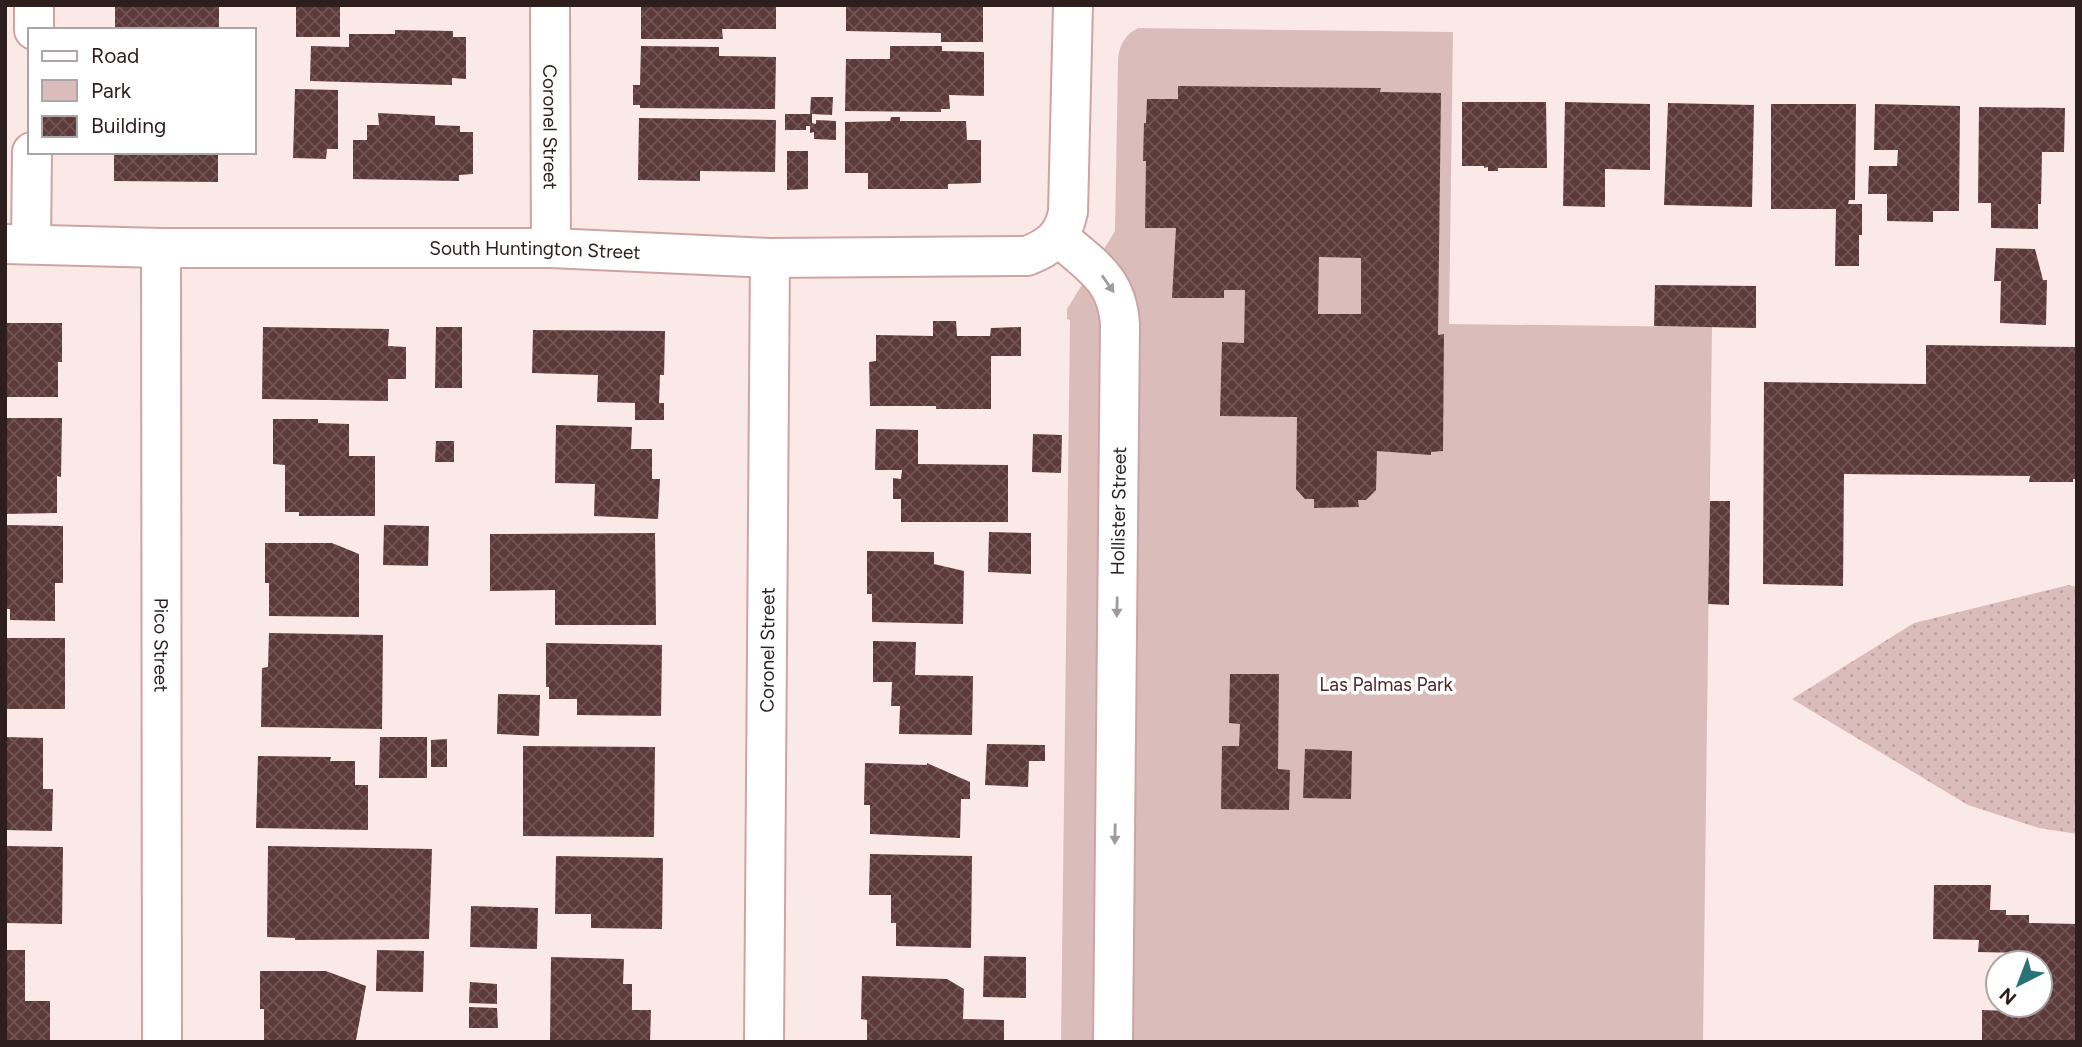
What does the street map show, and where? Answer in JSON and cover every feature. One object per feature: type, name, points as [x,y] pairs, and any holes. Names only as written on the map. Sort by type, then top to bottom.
[{"type":"street","points":[[34,5],[34,28]]},
{"type":"street","name":"Coronel Street","points":[[550,5],[551,248]]},
{"type":"street","points":[[1059,237],[1068,212],[1073,5]]},
{"type":"street","points":[[18,244],[32,154]]},
{"type":"street","name":"South Huntington Street","points":[[18,244],[161,248],[551,248],[770,258],[1015,257],[1036,252],[1059,237]]},
{"type":"street","name":"Hollister Street","points":[[1059,237],[1109,283],[1119,307],[1113,1042]]},
{"type":"street","name":"Pico Street","points":[[161,248],[162,1042]]},
{"type":"street","name":"Coronel Street","points":[[764,1042],[770,258]]},
{"type":"green space","name":"Las Palmas Park","points":[[1138,28],[1453,32],[1449,324],[1712,327],[1703,1042],[1061,1042],[1070,320],[1067,319],[1067,309],[1115,231],[1118,60],[1124,41]]},
{"type":"green space","points":[[2069,585],[2077,587],[2077,834],[2039,828],[1968,805],[1792,699],[1914,623]]},
{"type":"building","points":[[115,5],[219,5],[219,28],[115,28]]},
{"type":"building","points":[[296,5],[340,5],[340,37],[296,37]]},
{"type":"building","points":[[641,5],[776,5],[776,29],[722,29],[723,39],[641,39]]},
{"type":"building","points":[[846,5],[983,5],[983,42],[941,42],[941,33],[846,31]]},
{"type":"building","points":[[395,30],[453,31],[453,37],[466,37],[466,79],[452,78],[452,85],[310,81],[311,46],[349,47],[349,34],[395,34]]},
{"type":"building","points":[[641,46],[719,47],[719,56],[776,57],[775,109],[640,108],[640,105],[633,105],[633,85],[640,85]]},
{"type":"building","points":[[890,46],[942,46],[942,51],[984,52],[984,96],[949,95],[950,109],[941,109],[941,112],[845,111],[846,59],[890,59]]},
{"type":"building","points":[[1178,86],[1381,88],[1380,92],[1441,93],[1438,335],[1444,334],[1443,451],[1431,452],[1431,455],[1377,451],[1376,490],[1366,500],[1358,500],[1359,507],[1314,508],[1314,499],[1305,499],[1296,489],[1297,417],[1220,416],[1222,342],[1244,343],[1245,290],[1224,290],[1224,298],[1172,298],[1176,228],[1145,228],[1146,161],[1143,161],[1147,99],[1178,99]],"holes":[[[1319,257],[1361,258],[1361,314],[1318,314]]]},
{"type":"building","points":[[295,89],[338,90],[338,149],[327,149],[326,159],[293,158]]},
{"type":"building","points":[[811,97],[833,97],[832,115],[812,114],[812,123],[816,124],[816,120],[836,121],[836,140],[814,139],[810,126],[806,126],[806,130],[785,130],[785,114],[810,114]]},
{"type":"building","points":[[1462,102],[1546,102],[1547,168],[1498,168],[1498,171],[1488,171],[1488,167],[1484,166],[1462,166]]},
{"type":"building","points":[[1565,102],[1650,104],[1650,170],[1605,169],[1605,207],[1563,206]]},
{"type":"building","points":[[1668,103],[1754,105],[1752,207],[1664,205]]},
{"type":"building","points":[[1771,104],[1856,104],[1855,200],[1849,200],[1848,204],[1862,204],[1859,266],[1835,266],[1836,209],[1771,209]]},
{"type":"building","points":[[1875,104],[1960,106],[1959,211],[1933,211],[1933,222],[1887,221],[1887,194],[1868,194],[1869,166],[1897,166],[1898,150],[1874,150]]},
{"type":"building","points":[[1979,107],[2065,108],[2064,152],[2042,152],[2038,229],[1991,228],[1991,203],[1978,203]]},
{"type":"building","points":[[378,113],[435,116],[435,125],[460,126],[460,132],[473,132],[473,174],[459,175],[459,181],[353,179],[353,140],[367,140],[367,125],[379,125]]},
{"type":"building","points":[[891,117],[900,117],[900,121],[966,121],[967,140],[981,140],[981,183],[948,184],[948,189],[868,189],[868,173],[845,173],[845,122],[890,121]]},
{"type":"building","points":[[639,118],[776,120],[775,172],[700,171],[700,181],[638,180]]},
{"type":"building","points":[[787,151],[808,151],[808,189],[787,190]]},
{"type":"building","points":[[114,154],[218,154],[218,182],[114,181]]},
{"type":"building","points":[[1996,248],[2035,249],[2043,280],[2047,280],[2046,325],[2000,323],[2001,281],[1994,281]]},
{"type":"building","points":[[1655,285],[1756,286],[1756,328],[1654,326]]},
{"type":"building","points":[[933,321],[956,321],[957,336],[990,336],[991,328],[1021,327],[1021,356],[991,356],[991,409],[870,406],[869,362],[876,361],[876,335],[933,336]]},
{"type":"building","points":[[5,323],[62,323],[62,362],[58,362],[58,397],[5,397]]},
{"type":"building","points":[[263,327],[389,329],[388,346],[406,347],[406,379],[388,379],[388,401],[262,399]]},
{"type":"building","points":[[436,327],[462,327],[462,388],[435,388]]},
{"type":"building","points":[[533,330],[665,331],[664,375],[660,375],[659,403],[664,403],[664,420],[635,420],[635,403],[597,402],[598,375],[532,373]]},
{"type":"building","points":[[1926,345],[2077,347],[2077,479],[2073,479],[2073,482],[2029,482],[2030,476],[1844,474],[1843,586],[1763,584],[1764,382],[1926,384]]},
{"type":"building","points":[[5,418],[62,418],[61,477],[57,476],[57,513],[5,514]]},
{"type":"building","points":[[273,419],[318,419],[318,423],[349,424],[349,456],[375,456],[375,516],[299,516],[299,512],[285,512],[285,465],[273,464]]},
{"type":"building","points":[[556,425],[632,427],[631,449],[652,449],[652,479],[660,479],[658,519],[594,516],[595,484],[555,483]]},
{"type":"building","points":[[876,429],[918,430],[918,464],[1008,465],[1008,522],[901,522],[901,499],[893,499],[893,478],[901,479],[902,470],[875,470]]},
{"type":"building","points":[[1033,434],[1062,435],[1061,473],[1032,472]]},
{"type":"building","points":[[436,441],[454,441],[454,462],[435,462]]},
{"type":"building","points":[[1710,501],[1730,501],[1729,605],[1708,604]]},
{"type":"building","points":[[5,525],[63,526],[63,583],[55,583],[55,621],[10,620],[10,609],[5,609]]},
{"type":"building","points":[[384,525],[429,526],[428,566],[383,565]]},
{"type":"building","points":[[989,532],[1031,533],[1031,574],[988,572]]},
{"type":"building","points":[[655,533],[656,625],[555,625],[555,590],[490,591],[490,534]]},
{"type":"building","points":[[265,543],[332,543],[359,554],[359,617],[269,616],[269,583],[265,583]]},
{"type":"building","points":[[867,551],[934,552],[934,564],[964,571],[963,624],[872,622],[872,594],[867,594]]},
{"type":"building","points":[[269,633],[383,635],[382,729],[261,727],[262,668],[268,667]]},
{"type":"building","points":[[5,638],[65,638],[65,709],[5,709]]},
{"type":"building","points":[[873,641],[916,642],[915,675],[973,676],[972,735],[899,734],[900,706],[891,706],[892,682],[873,682]]},
{"type":"building","points":[[546,643],[662,645],[661,716],[577,715],[577,699],[549,699],[549,687],[546,687]]},
{"type":"building","points":[[1230,674],[1279,674],[1278,769],[1290,770],[1289,810],[1221,809],[1222,746],[1239,746],[1240,724],[1229,723]]},
{"type":"building","points":[[498,694],[540,695],[539,736],[497,734]]},
{"type":"building","points":[[5,737],[43,738],[43,789],[53,789],[52,831],[5,830]]},
{"type":"building","points":[[380,737],[427,737],[427,778],[379,778]]},
{"type":"building","points":[[447,739],[447,767],[431,767],[431,740]]},
{"type":"building","points":[[987,744],[1045,745],[1045,761],[1029,761],[1028,787],[985,785]]},
{"type":"building","points":[[523,746],[655,747],[654,837],[523,836]]},
{"type":"building","points":[[1305,749],[1352,751],[1351,799],[1303,798]]},
{"type":"building","points":[[258,756],[331,757],[330,761],[355,761],[355,785],[368,785],[368,830],[256,828]]},
{"type":"building","points":[[865,763],[927,763],[970,782],[970,799],[961,799],[960,838],[870,834],[870,805],[864,805]]},
{"type":"building","points":[[5,846],[63,847],[62,924],[5,923]]},
{"type":"building","points":[[268,846],[432,849],[429,939],[295,940],[267,937]]},
{"type":"building","points":[[870,854],[972,856],[971,948],[896,946],[896,923],[891,923],[891,895],[869,895]]},
{"type":"building","points":[[556,856],[663,858],[662,929],[591,928],[591,914],[555,914]]},
{"type":"building","points":[[1934,885],[1991,885],[1990,910],[2006,910],[2006,915],[2029,915],[2029,923],[2077,924],[2077,1042],[1982,1042],[1982,1010],[1984,1019],[2054,1019],[2054,949],[1984,949],[1984,952],[1978,952],[1979,940],[1933,939]]},
{"type":"building","points":[[471,906],[538,908],[537,949],[470,947]]},
{"type":"building","points":[[5,950],[25,950],[25,1001],[50,1001],[50,1042],[5,1042]]},
{"type":"building","points":[[377,950],[424,951],[423,992],[376,991]]},
{"type":"building","points":[[984,956],[1026,957],[1026,998],[983,997]]},
{"type":"building","points":[[551,957],[624,959],[623,984],[632,984],[632,1010],[651,1010],[650,1042],[550,1040]]},
{"type":"building","points":[[260,971],[326,971],[366,986],[356,1040],[264,1040],[264,1009],[260,1009]]},
{"type":"building","points":[[862,976],[947,979],[964,989],[963,1019],[1004,1020],[1004,1042],[867,1042],[867,1020],[861,1019]]},
{"type":"building","points":[[470,982],[497,984],[497,1004],[469,1003]]},
{"type":"building","points":[[469,1007],[497,1008],[498,1028],[469,1028]]}]
